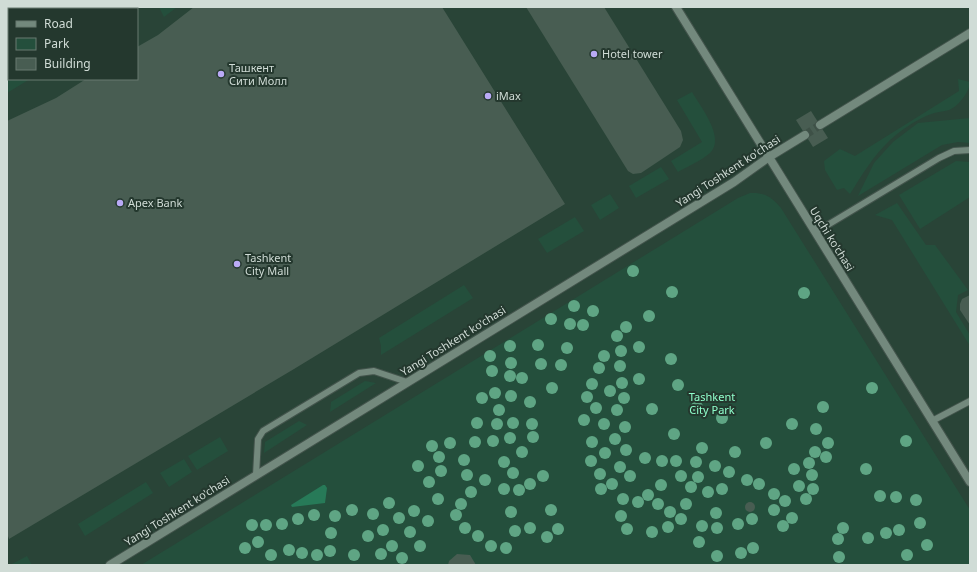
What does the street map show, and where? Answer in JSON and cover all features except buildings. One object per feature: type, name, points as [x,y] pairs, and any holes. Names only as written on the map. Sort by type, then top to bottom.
[{"type":"street","name":"Uqchi ko'chasi","points":[[676,7],[970,482]]},
{"type":"street","points":[[820,126],[970,34]]},
{"type":"street","name":"Yangi Toshkent ko'chasi","points":[[110,565],[734,182],[769,157],[805,135]]},
{"type":"lane","points":[[816,232],[939,158],[954,151],[970,150]]},
{"type":"lane","points":[[256,475],[258,439],[263,431],[359,373],[374,371],[407,382]]},
{"type":"lane","points":[[932,421],[970,401]]},
{"type":"shaded area","points":[[7,7],[970,7],[970,565],[7,565]]},
{"type":"shaded area","points":[[323,485],[327,488],[325,503],[292,507],[291,505]]},
{"type":"green space","points":[[159,7],[177,7],[164,17]]},
{"type":"green space","points":[[7,77],[8,80],[28,80],[7,93]]},
{"type":"green space","points":[[958,79],[970,82],[966,94],[956,106],[949,110],[926,116],[902,130],[878,153],[850,194],[844,188],[837,190],[825,170],[824,161],[840,149],[855,156],[959,91]]},
{"type":"green space","points":[[692,92],[710,122],[715,139],[714,147],[710,153],[699,161],[678,172],[671,161],[702,142],[677,100]]},
{"type":"green space","points":[[970,118],[970,143],[958,142],[942,145],[858,196],[874,163],[893,142],[918,123]]},
{"type":"green space","points":[[956,161],[970,162],[970,197],[920,229],[899,195]]},
{"type":"green space","points":[[661,167],[669,179],[636,198],[629,186]]},
{"type":"green space","name":"Tashkent City Park","points":[[750,193],[764,194],[781,208],[970,510],[970,565],[141,565],[738,198]]},
{"type":"green space","points":[[610,194],[619,208],[600,220],[591,205]]},
{"type":"green space","points":[[897,203],[926,245],[935,245],[968,290],[958,295],[956,312],[970,335],[970,346],[892,220],[875,215]]},
{"type":"green space","points":[[575,217],[584,231],[547,253],[538,239]]},
{"type":"green space","points":[[464,285],[473,298],[381,355],[379,338]]},
{"type":"green space","points":[[365,381],[376,383],[330,412],[331,402]]},
{"type":"green space","points":[[299,421],[307,425],[264,453],[265,442]]},
{"type":"green space","points":[[220,437],[228,451],[197,470],[188,456]]},
{"type":"green space","points":[[184,459],[192,472],[169,487],[160,473]]},
{"type":"green space","points":[[146,482],[153,493],[85,536],[78,524]]},
{"type":"green space","points":[[27,556],[32,565],[10,565]]},
{"type":"tunnel","points":[[805,135],[820,125]]},
{"type":"place","name":"Hotel tower","points":[[594,54]]},
{"type":"place","name":"Ташкент Сити Молл","points":[[221,74]]},
{"type":"place","name":"iMax","points":[[488,96]]},
{"type":"place","name":"Apex Bank","points":[[120,203]]},
{"type":"place","name":"Tashkent City Mall","points":[[237,264]]}]
